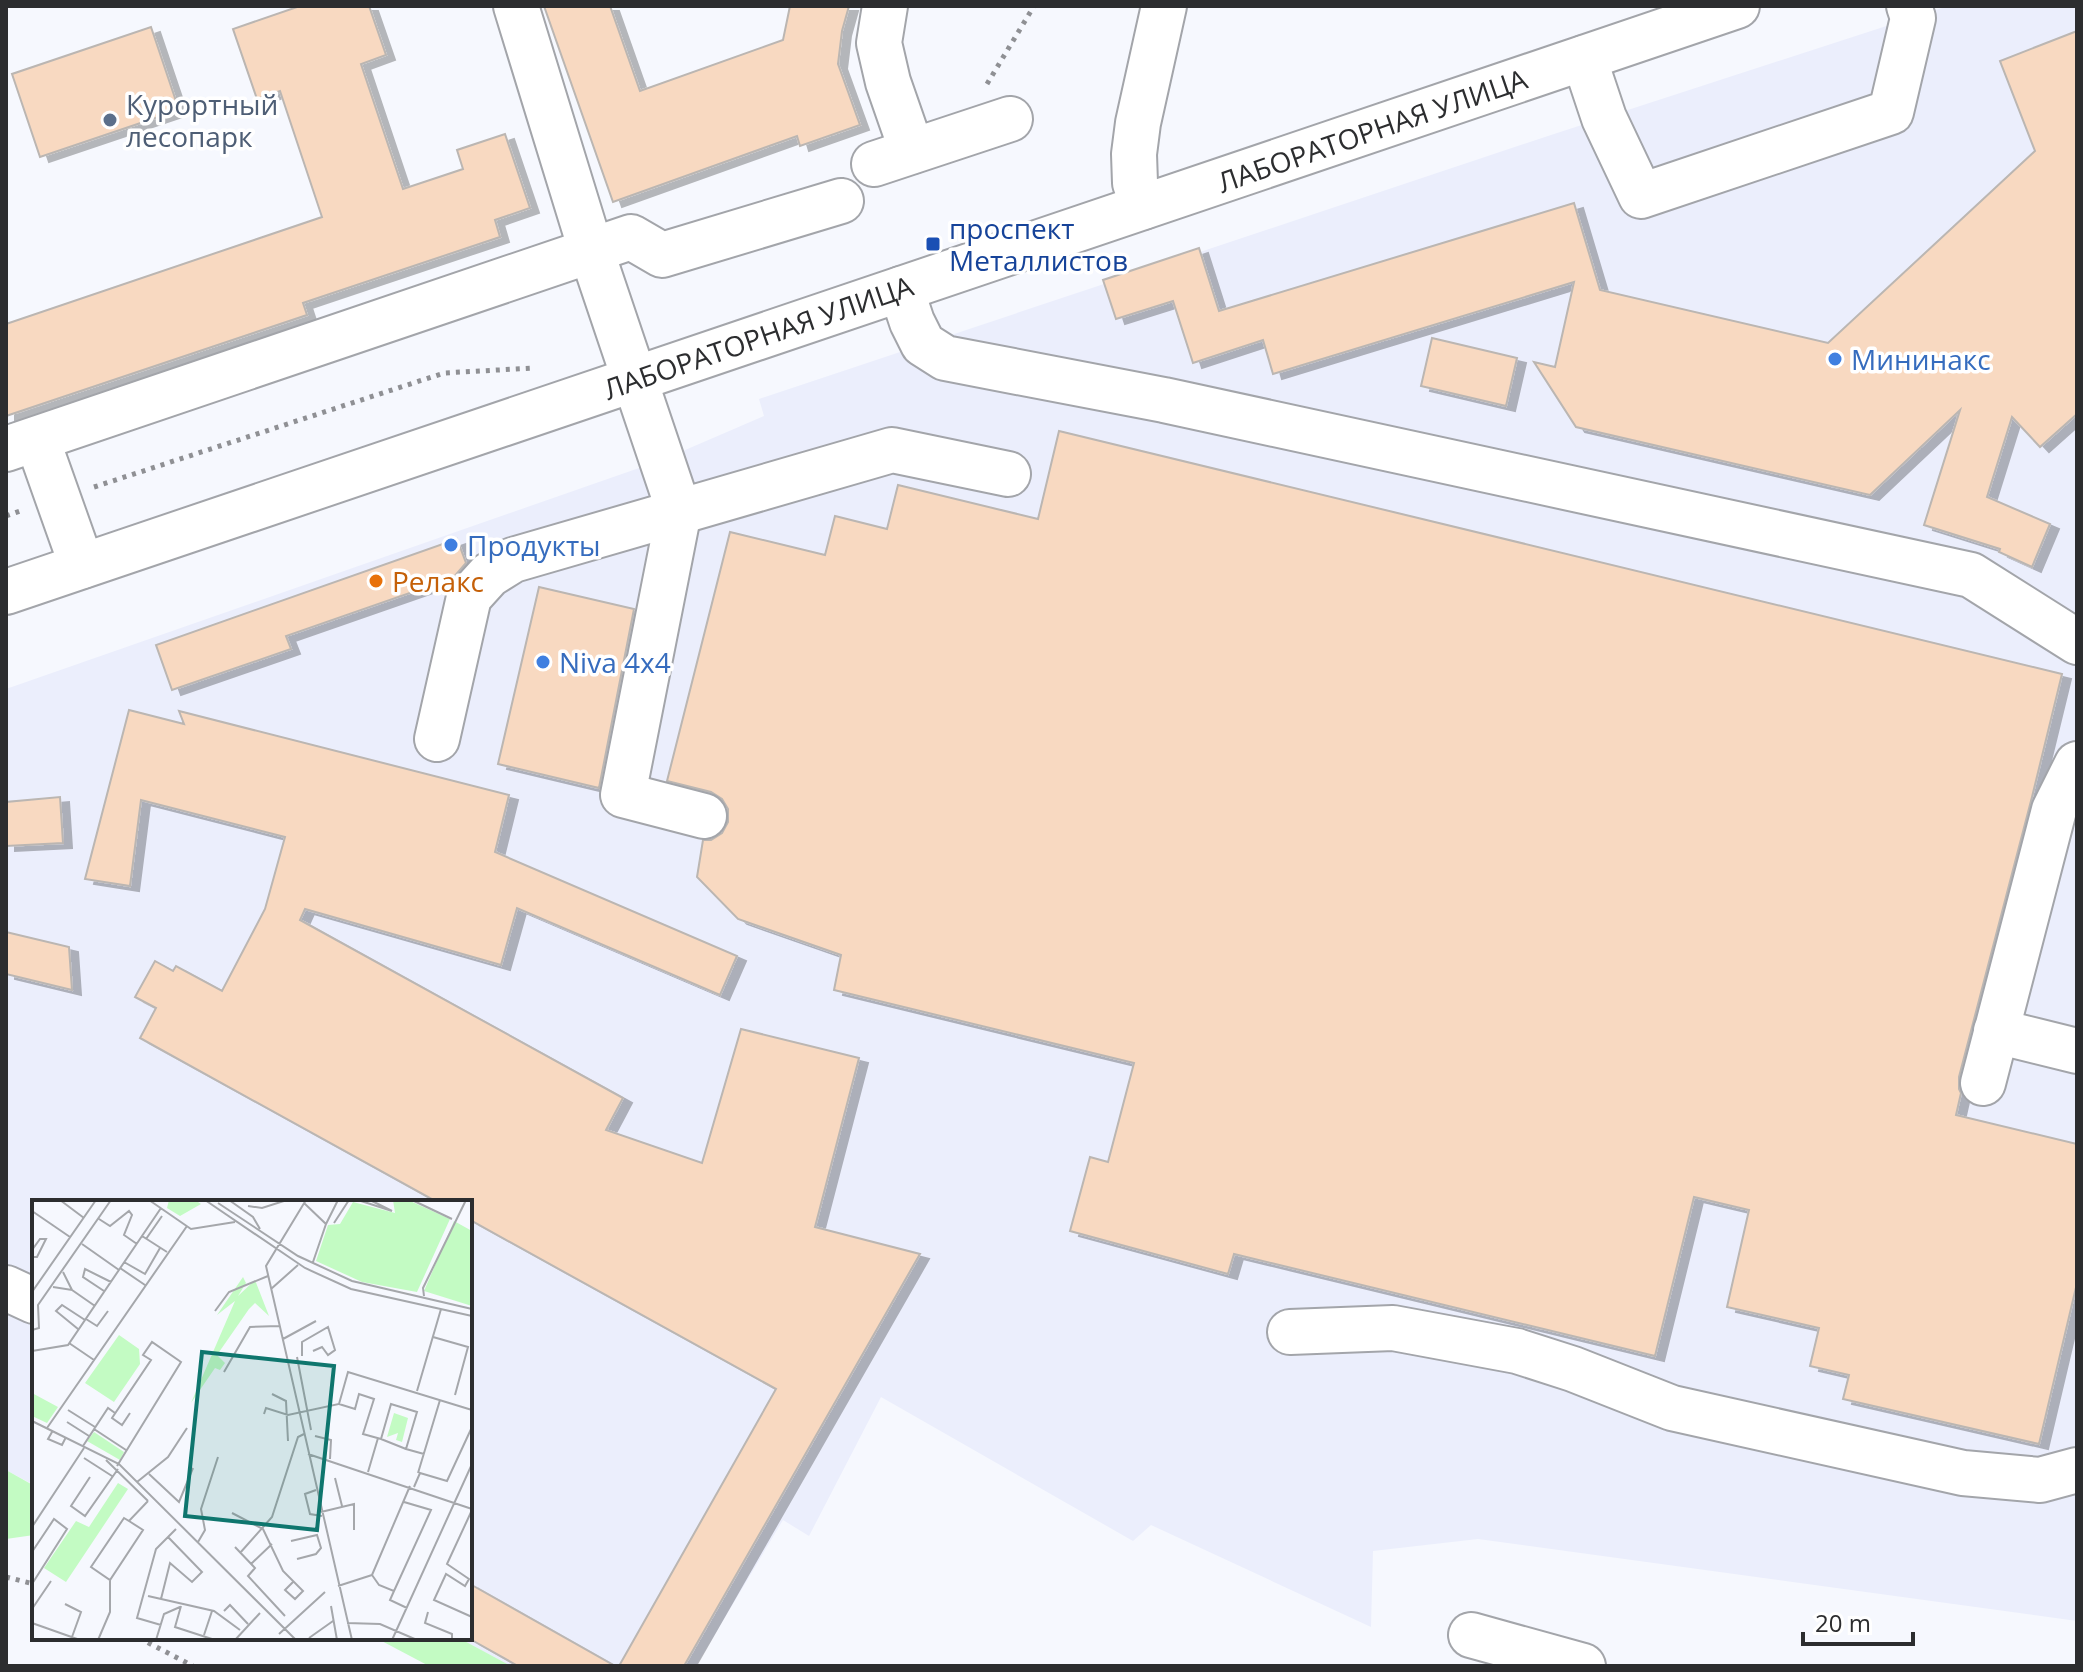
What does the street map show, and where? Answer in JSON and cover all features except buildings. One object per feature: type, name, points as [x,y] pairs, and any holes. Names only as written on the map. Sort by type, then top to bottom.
[{"type":"street","points":[[516,6],[591,250],[679,511],[623,795],[704,816]]},
{"type":"street","points":[[885,6],[879,43],[888,82],[893,157],[998,102]]},
{"type":"street","points":[[1143,207],[1135,183],[1134,154],[1164,6]]},
{"type":"street","name":"ЛАБОРАТОРНАЯ УЛИЦА","points":[[6,592],[1737,6]]},
{"type":"street","points":[[1584,58],[1604,118],[1641,196],[1891,112],[1913,18],[1909,6]]},
{"type":"street","points":[[82,566],[59,499],[22,444],[631,237],[662,255],[841,201]]},
{"type":"street","points":[[901,289],[923,344],[945,358],[1164,400],[1971,575],[2077,642]]},
{"type":"street","points":[[437,739],[469,597],[489,575],[513,560],[892,450],[1008,474]]},
{"type":"street","points":[[1983,1083],[2054,810],[2077,764]]},
{"type":"street","points":[[1996,1031],[2077,1051]]},
{"type":"street","points":[[6,1288],[32,1300]]},
{"type":"street","points":[[1290,1332],[1393,1328],[1517,1351],[1573,1369],[1672,1408],[1963,1473],[2040,1480],[2077,1470]]},
{"type":"street","points":[[1471,1635],[1583,1666]]},
{"type":"path","points":[[998,102],[1034,6]]},
{"type":"path","points":[[6,516],[444,373],[537,368]]},
{"type":"path","points":[[6,1577],[32,1584]]},
{"type":"path","points":[[143,1640],[193,1666]]},
{"type":"shaded area","points":[[1948,6],[2077,6],[2077,1621],[1478,1539],[1373,1551],[1371,1627],[1151,1525],[1133,1541],[881,1397],[809,1536],[783,1520],[696,1666],[511,1666],[463,1640],[472,1640],[472,1200],[32,1200],[32,1484],[6,1470],[6,689],[662,460],[764,416],[759,399]]},
{"type":"green space","points":[[6,1470],[32,1483],[32,1535],[6,1539]]},
{"type":"green space","points":[[380,1640],[463,1640],[511,1666],[429,1666]]},
{"type":"place","name":"Курортный лесопарк","points":[[110,120]]},
{"type":"place","name":"проспект Металлистов","points":[[933,244]]},
{"type":"place","name":"Мининакс","points":[[1835,359]]},
{"type":"place","name":"Продукты","points":[[451,545]]},
{"type":"place","name":"Релакс","points":[[376,581]]},
{"type":"place","name":"Niva 4x4","points":[[543,662]]}]
